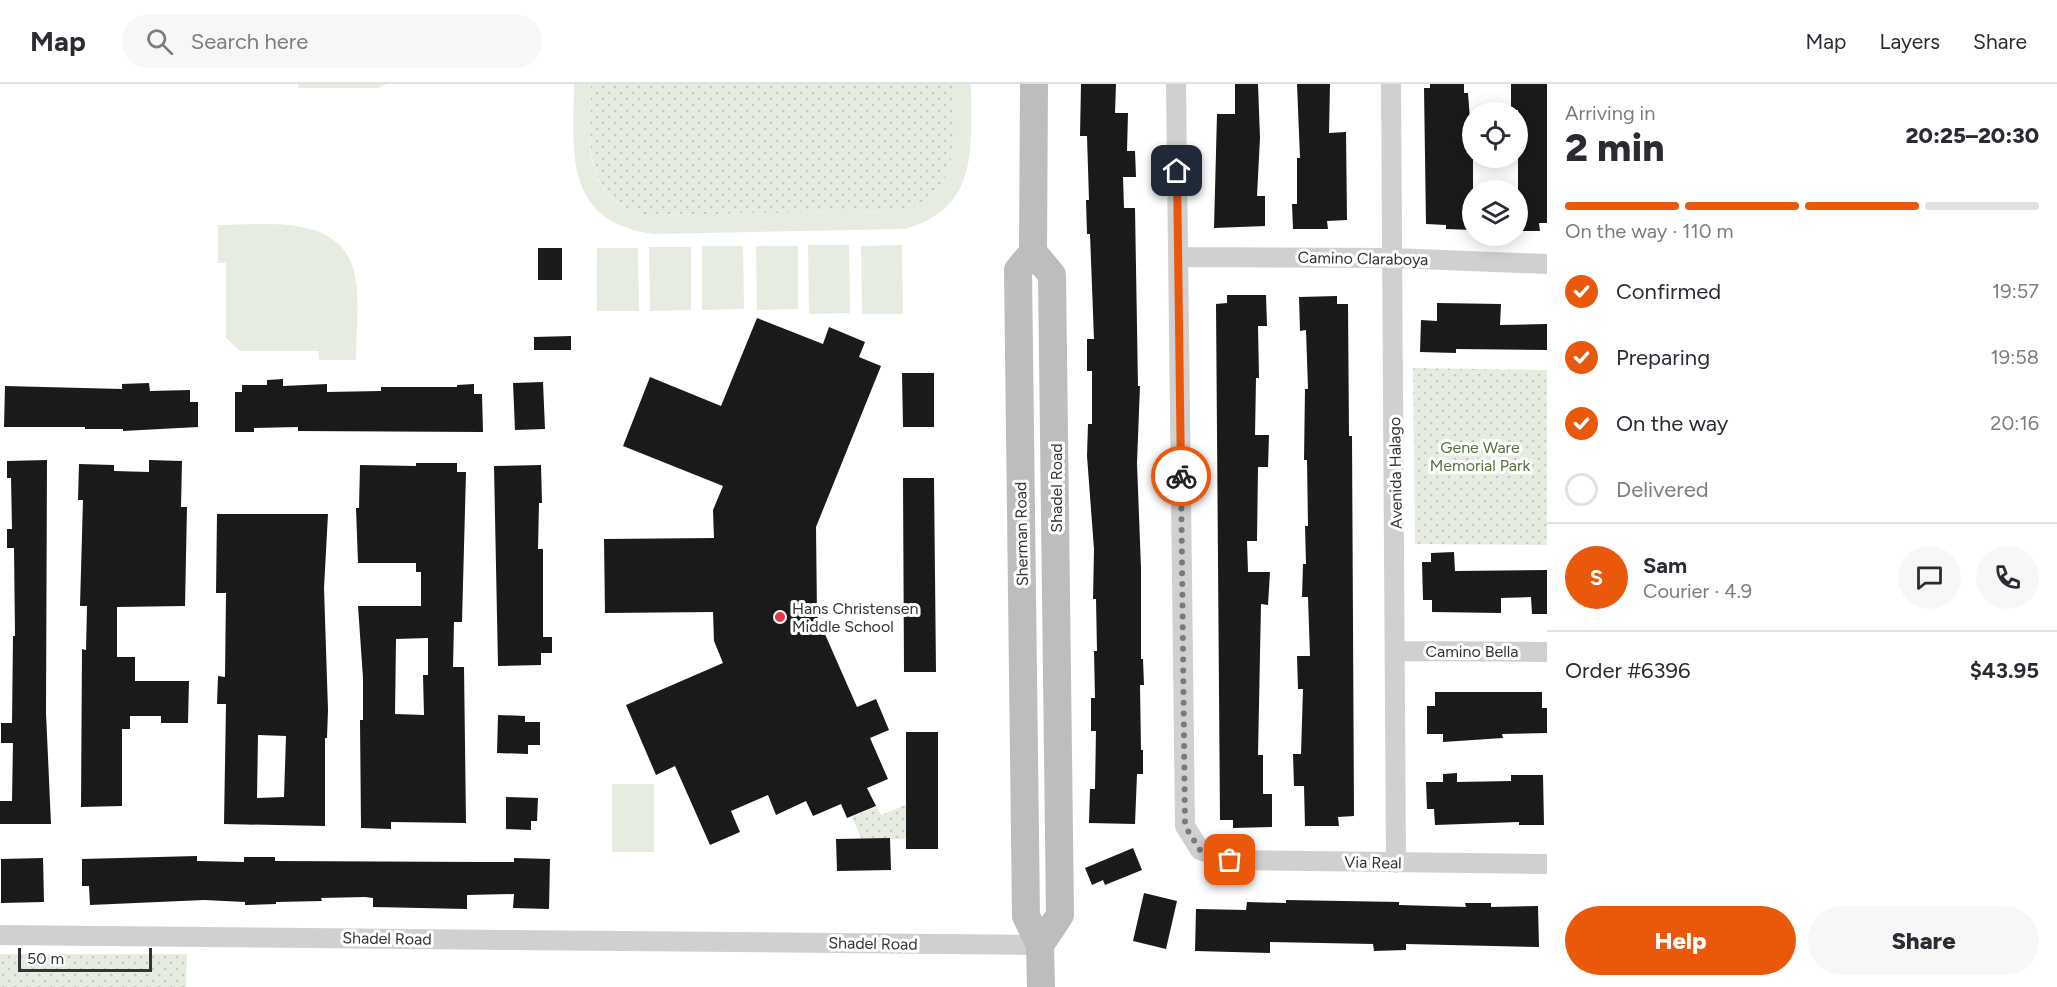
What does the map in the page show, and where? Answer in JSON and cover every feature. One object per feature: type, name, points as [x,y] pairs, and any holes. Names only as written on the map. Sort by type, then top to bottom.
[{"type":"street","name":"Sherman Road","points":[[1034,84],[1033,252],[1018,270],[1019,411],[1026,916],[1040,945],[1041,987]]},
{"type":"street","points":[[1176,84],[1178,257]]},
{"type":"street","name":"Avenida Halago","points":[[1391,84],[1397,651],[1396,862]]},
{"type":"street","name":"Camino Claraboya","points":[[1178,257],[1392,258],[1547,264]]},
{"type":"street","name":"Via Real","points":[[1178,257],[1185,826],[1200,850],[1230,860],[1547,864]]},
{"type":"street","name":"Camino Bella","points":[[1397,651],[1547,652]]},
{"type":"street","name":"Shadel Road","points":[[0,935],[1040,945]]},
{"type":"green space","points":[[298,84],[387,84],[378,88],[298,88]]},
{"type":"green space","points":[[574,84],[591,84],[590,144],[598,179],[607,194],[622,206],[643,215],[907,211],[926,200],[939,187],[947,173],[954,141],[953,84],[971,84],[970,152],[959,191],[947,206],[929,219],[905,229],[653,234],[624,227],[603,215],[589,200],[580,181],[575,159]]},
{"type":"green space","points":[[591,84],[953,84],[952,157],[939,187],[926,200],[907,211],[643,215],[622,206],[608,194],[598,179],[591,144]]},
{"type":"green space","points":[[218,225],[300,226],[319,232],[335,241],[348,255],[355,276],[358,307],[356,360],[319,360],[318,351],[240,351],[226,338],[226,263],[218,263]]},
{"type":"green space","points":[[808,245],[849,245],[850,313],[809,314]]},
{"type":"green space","points":[[902,245],[903,314],[862,314],[861,246]]},
{"type":"green space","points":[[702,246],[743,246],[744,309],[702,310]]},
{"type":"green space","points":[[756,246],[798,246],[798,309],[757,310]]},
{"type":"green space","points":[[649,247],[691,247],[691,310],[650,311]]},
{"type":"green space","points":[[597,248],[638,248],[639,311],[597,311]]},
{"type":"green space","name":"Gene Ware Memorial Park","points":[[1413,368],[1547,370],[1547,545],[1415,544]]},
{"type":"green space","points":[[612,784],[654,784],[654,852],[612,852]]},
{"type":"green space","points":[[912,802],[913,839],[862,840],[852,817],[877,807],[881,815]]},
{"type":"green space","points":[[0,954],[187,954],[186,987],[0,987]]},
{"type":"building","points":[[1081,84],[1116,84],[1115,113],[1128,113],[1127,151],[1135,151],[1136,177],[1123,177],[1124,208],[1135,208],[1138,386],[1140,386],[1137,463],[1141,568],[1141,659],[1143,659],[1144,685],[1140,685],[1143,774],[1137,774],[1135,824],[1089,823],[1090,789],[1095,789],[1096,731],[1091,731],[1091,698],[1095,698],[1094,651],[1097,651],[1096,599],[1093,599],[1094,549],[1087,456],[1088,424],[1092,424],[1092,371],[1087,371],[1087,339],[1094,339],[1090,234],[1087,234],[1086,200],[1089,200],[1087,136],[1080,136]]},
{"type":"building","points":[[1235,84],[1258,84],[1260,138],[1257,196],[1265,196],[1265,226],[1214,228],[1217,114],[1235,114]]},
{"type":"building","points":[[1297,84],[1330,84],[1329,133],[1346,132],[1347,220],[1327,221],[1328,229],[1293,229],[1292,204],[1297,204],[1297,158],[1300,158]]},
{"type":"building","points":[[1430,84],[1464,84],[1464,93],[1468,93],[1469,102],[1462,102],[1462,168],[1473,168],[1473,180],[1462,180],[1462,230],[1446,229],[1446,225],[1426,224],[1424,88],[1430,88]]},
{"type":"building","points":[[1511,84],[1547,84],[1547,223],[1539,223],[1540,231],[1528,231],[1528,180],[1518,180],[1518,168],[1528,168],[1528,102],[1511,102]]},
{"type":"building","points":[[538,248],[562,248],[562,280],[538,280]]},
{"type":"building","points":[[1227,295],[1266,295],[1267,326],[1258,326],[1259,378],[1256,378],[1255,435],[1269,435],[1268,467],[1258,467],[1257,541],[1247,541],[1248,572],[1270,572],[1268,605],[1261,604],[1258,755],[1263,755],[1263,794],[1272,794],[1272,827],[1233,828],[1233,820],[1220,820],[1216,304],[1227,303]]},
{"type":"building","points":[[1337,296],[1337,304],[1348,304],[1349,436],[1352,436],[1354,816],[1338,817],[1339,826],[1305,826],[1304,786],[1294,786],[1293,754],[1301,754],[1303,689],[1298,689],[1297,656],[1310,656],[1308,597],[1302,597],[1303,564],[1306,564],[1305,526],[1308,526],[1307,460],[1304,460],[1305,389],[1308,389],[1306,330],[1300,331],[1299,297]]},
{"type":"building","points":[[1437,303],[1501,304],[1500,325],[1547,324],[1547,350],[1456,349],[1456,353],[1420,352],[1421,320],[1437,321]]},
{"type":"building","points":[[757,318],[823,344],[829,327],[865,342],[859,357],[881,366],[816,527],[817,616],[857,707],[876,699],[889,730],[870,738],[888,779],[867,788],[876,806],[847,818],[841,804],[813,816],[806,801],[776,815],[768,795],[731,811],[740,832],[710,845],[675,766],[656,775],[626,705],[723,663],[714,641],[713,612],[605,613],[604,539],[714,538],[713,510],[723,486],[623,446],[650,377],[721,406]]},
{"type":"building","points":[[571,336],[571,350],[534,350],[534,337]]},
{"type":"building","points":[[902,373],[934,373],[934,427],[903,427]]},
{"type":"building","points":[[283,379],[283,386],[327,384],[327,392],[381,391],[381,387],[457,387],[457,385],[474,384],[474,394],[482,394],[483,432],[298,431],[298,427],[254,428],[254,432],[235,432],[235,392],[242,392],[242,385],[267,385],[267,380]]},
{"type":"building","points":[[543,382],[545,429],[515,430],[513,383]]},
{"type":"building","points":[[149,383],[150,391],[190,390],[190,402],[198,402],[198,427],[123,431],[123,429],[85,429],[85,427],[4,427],[5,386],[122,389],[122,384]]},
{"type":"building","points":[[47,460],[46,713],[51,824],[0,824],[0,801],[12,801],[13,743],[1,743],[1,723],[12,723],[13,636],[15,636],[14,548],[7,548],[7,529],[12,529],[11,478],[7,478],[7,461]]},
{"type":"building","points":[[149,460],[182,461],[181,507],[187,507],[185,606],[117,607],[117,657],[135,657],[135,681],[189,681],[188,723],[161,723],[161,716],[130,716],[130,729],[122,729],[122,806],[81,807],[82,649],[86,650],[87,606],[80,606],[83,500],[78,500],[79,464],[114,465],[114,471],[149,472]]},
{"type":"building","points":[[416,463],[457,463],[457,472],[466,472],[462,622],[454,622],[453,667],[464,667],[466,823],[391,822],[391,829],[361,828],[360,720],[363,720],[363,678],[358,606],[421,606],[421,572],[416,572],[416,563],[358,563],[356,508],[359,508],[360,465],[416,466]],"holes":[[[428,638],[428,675],[423,675],[424,715],[395,714],[396,639]]]},
{"type":"building","points":[[541,465],[542,503],[539,503],[538,549],[543,549],[543,637],[552,637],[552,653],[541,653],[541,665],[498,666],[494,466]]},
{"type":"building","points":[[903,478],[934,478],[936,672],[904,672]]},
{"type":"building","points":[[217,514],[328,514],[324,588],[328,710],[327,738],[325,738],[325,826],[224,824],[226,704],[217,704],[218,676],[225,677],[226,593],[216,593]],"holes":[[[258,735],[286,736],[284,797],[257,798]]]},
{"type":"building","points":[[1454,552],[1455,571],[1547,570],[1547,614],[1532,614],[1531,597],[1501,598],[1501,613],[1432,612],[1432,600],[1423,600],[1422,562],[1431,562],[1431,553]]},
{"type":"building","points":[[1435,692],[1542,692],[1542,708],[1547,708],[1547,733],[1502,734],[1503,738],[1443,742],[1443,734],[1427,734],[1427,706],[1435,706]]},
{"type":"building","points":[[498,715],[525,716],[525,722],[540,722],[540,745],[528,745],[528,754],[497,753]]},
{"type":"building","points":[[906,732],[938,732],[938,849],[906,849]]},
{"type":"building","points":[[1457,773],[1457,782],[1511,781],[1511,775],[1543,775],[1544,825],[1519,825],[1519,822],[1435,825],[1434,809],[1427,809],[1426,782],[1443,782],[1443,774]]},
{"type":"building","points":[[506,797],[538,798],[537,821],[531,821],[531,830],[506,829]]},
{"type":"building","points":[[890,838],[891,870],[837,871],[836,839]]},
{"type":"building","points":[[1133,848],[1142,870],[1105,885],[1103,880],[1092,885],[1085,868]]},
{"type":"building","points":[[197,856],[197,861],[244,862],[244,857],[275,857],[275,861],[514,862],[514,858],[550,859],[549,909],[513,908],[514,894],[467,895],[467,909],[373,907],[373,898],[365,897],[321,898],[322,901],[245,905],[245,902],[204,900],[90,905],[89,886],[82,886],[82,859]]},
{"type":"building","points":[[43,858],[44,902],[1,903],[1,859]]},
{"type":"building","points":[[1144,893],[1177,901],[1166,949],[1133,941]]},
{"type":"building","points":[[1286,900],[1399,902],[1399,905],[1466,907],[1465,903],[1491,903],[1491,907],[1538,906],[1539,947],[1406,944],[1406,950],[1374,951],[1373,944],[1270,942],[1270,953],[1195,951],[1196,909],[1246,910],[1247,902],[1286,903]]},
{"type":"way so far","points":[[1181,476],[1185,826],[1200,850],[1230,860]]},
{"type":"place","name":"Hans Christensen Middle School","points":[[780,617]]},
{"type":"route","points":[[1177,171],[1181,476]]}]
